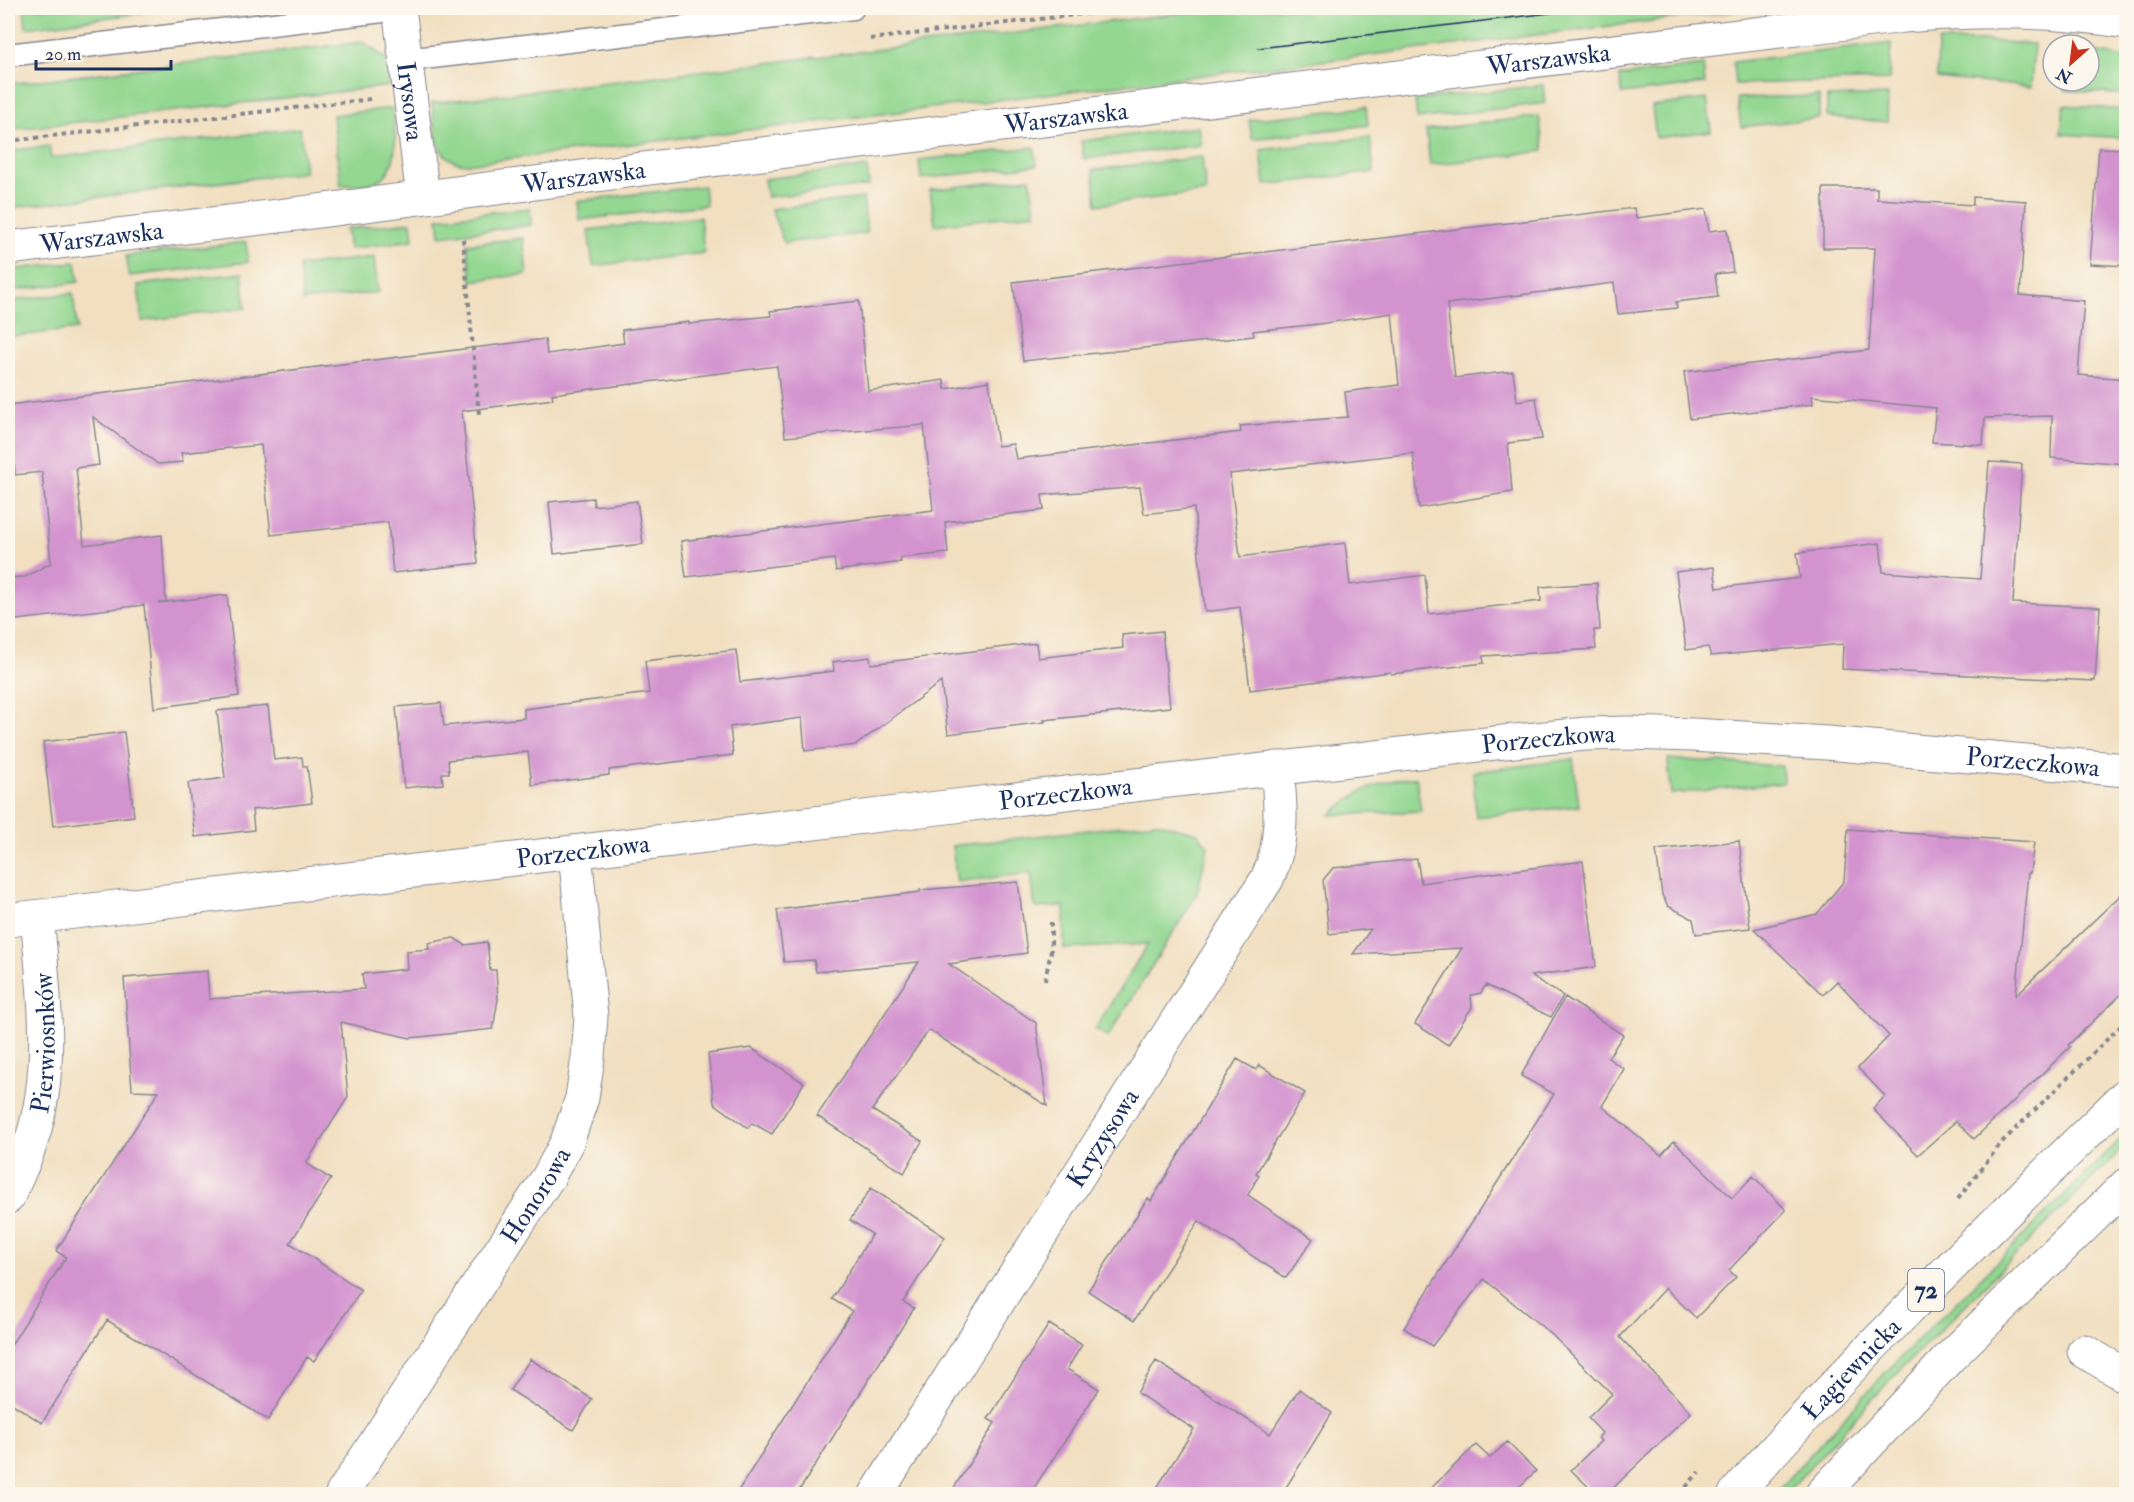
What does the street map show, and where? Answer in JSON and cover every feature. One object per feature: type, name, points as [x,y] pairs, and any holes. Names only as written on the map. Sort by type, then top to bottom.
[{"type":"street","name":"Irysowa","points":[[400,8],[423,197]]},
{"type":"street","name":"Warszawska","points":[[8,248],[712,160],[1904,16],[2000,12],[2053,14],[2127,22]]},
{"type":"street","name":"Porzeczkowa","points":[[22,918],[1277,768],[1586,734],[1628,733],[1827,743],[2127,770]]},
{"type":"street","name":"Kryzysowa","points":[[876,1494],[1267,879],[1278,848],[1280,826],[1277,768]]},
{"type":"street","name":"Honorowa","points":[[342,1494],[549,1176],[567,1142],[582,1098],[591,1016],[575,852]]},
{"type":"street","name":"Pierwiosnków","points":[[8,1197],[32,1140],[39,1111],[46,1031],[22,918]]},
{"type":"street","name":"Łagiewnicka","points":[[1735,1494],[1880,1337],[1981,1235],[2127,1095]]},
{"type":"street","name":"72","points":[[1822,1494],[1950,1357],[2127,1185]]},
{"type":"street","points":[[2084,1351],[2127,1376]]},
{"type":"lane","points":[[8,55],[400,8]]},
{"type":"lane","points":[[406,60],[854,8]]},
{"type":"path","points":[[463,240],[479,415]]},
{"type":"path","points":[[1045,980],[1051,951],[1051,920]]},
{"type":"green space","points":[[24,8],[143,8],[143,13],[26,28]]},
{"type":"green space","points":[[1224,8],[1761,8],[466,164],[455,162],[447,157],[435,133],[432,103]]},
{"type":"green space","points":[[1938,41],[2034,44],[2031,87],[1937,78]]},
{"type":"green space","points":[[363,42],[385,58],[389,86],[8,130],[8,84]]},
{"type":"green space","points":[[1891,43],[1889,80],[1735,84],[1733,62]]},
{"type":"green space","points":[[2101,53],[2126,58],[2126,95],[2101,93]]},
{"type":"green space","points":[[1703,65],[1705,84],[1622,94],[1620,76]]},
{"type":"green space","points":[[1543,85],[1545,103],[1417,119],[1415,100]]},
{"type":"green space","points":[[1888,95],[1887,122],[1827,117],[1827,97]]},
{"type":"green space","points":[[1819,96],[1819,118],[1741,127],[1737,98]]},
{"type":"green space","points":[[1707,99],[1711,131],[1656,138],[1652,106]]},
{"type":"green space","points":[[2064,105],[2126,110],[2126,138],[2061,134]]},
{"type":"green space","points":[[1366,107],[1368,125],[1252,139],[1249,120]]},
{"type":"green space","points":[[392,108],[395,149],[393,160],[384,177],[375,182],[341,186],[333,115]]},
{"type":"green space","points":[[1539,116],[1544,151],[1430,165],[1426,130]]},
{"type":"green space","points":[[1198,127],[1201,145],[1084,159],[1081,141]]},
{"type":"green space","points":[[300,128],[305,172],[8,208],[8,151],[49,146],[51,158]]},
{"type":"green space","points":[[1370,137],[1374,172],[1265,185],[1261,150]]},
{"type":"green space","points":[[1034,147],[1037,165],[921,179],[919,160]]},
{"type":"green space","points":[[1202,157],[1206,192],[1097,205],[1093,170]]},
{"type":"green space","points":[[867,167],[869,186],[767,197],[764,179]]},
{"type":"green space","points":[[1030,178],[1035,213],[935,225],[930,190]]},
{"type":"green space","points":[[704,186],[706,205],[579,220],[577,201]]},
{"type":"green space","points":[[863,198],[867,233],[784,243],[771,209]]},
{"type":"green space","points":[[530,208],[531,225],[440,236],[438,218]]},
{"type":"green space","points":[[700,217],[704,253],[593,266],[588,230]]},
{"type":"green space","points":[[411,222],[413,240],[349,249],[346,229]]},
{"type":"green space","points":[[523,238],[527,274],[472,281],[467,244]]},
{"type":"green space","points":[[246,242],[248,262],[129,276],[126,256]]},
{"type":"green space","points":[[374,257],[378,292],[303,301],[299,266]]},
{"type":"green space","points":[[76,262],[79,282],[8,291],[8,270]]},
{"type":"green space","points":[[242,273],[246,308],[142,321],[138,285]]},
{"type":"green space","points":[[73,293],[77,329],[8,337],[8,301]]},
{"type":"green space","points":[[1573,759],[1579,806],[1476,817],[1473,772]]},
{"type":"green space","points":[[1668,759],[1782,766],[1783,783],[1671,794]]},
{"type":"green space","points":[[1416,777],[1421,811],[1330,815],[1369,788],[1403,778]]},
{"type":"green space","points":[[1156,822],[1197,833],[1208,846],[1197,894],[1108,1037],[1095,1029],[1148,944],[1064,949],[1064,906],[1035,908],[1031,873],[957,882],[952,846]]},
{"type":"green space","points":[[2126,1134],[2126,1145],[1893,1377],[1785,1494],[1774,1494],[1887,1371]]},
{"type":"building","points":[[2099,148],[2127,149],[2127,266],[2090,264]]},
{"type":"building","points":[[1823,188],[1877,188],[1877,199],[1973,205],[1973,197],[2026,201],[2020,295],[2084,301],[2078,375],[2127,379],[2127,464],[2051,458],[2052,416],[1985,418],[1983,445],[1932,442],[1936,408],[1812,396],[1813,404],[1690,419],[1684,372],[1869,350],[1875,248],[1823,248]]},
{"type":"building","points":[[1634,208],[1636,218],[1706,209],[1709,231],[1727,229],[1733,272],[1715,274],[1718,297],[1676,302],[1677,308],[1618,314],[1614,283],[1447,304],[1455,378],[1513,371],[1517,401],[1536,398],[1542,439],[1508,443],[1512,492],[1419,508],[1413,453],[1230,474],[1240,557],[1345,543],[1350,585],[1425,575],[1429,614],[1541,601],[1540,587],[1597,583],[1600,630],[1594,630],[1596,649],[1483,656],[1484,663],[1391,674],[1390,672],[1250,690],[1240,607],[1205,612],[1194,508],[1144,514],[1140,487],[1042,495],[1044,510],[945,522],[948,553],[900,558],[901,562],[836,571],[834,559],[686,577],[681,541],[933,510],[924,425],[785,437],[777,366],[552,394],[553,399],[462,411],[478,563],[393,573],[388,522],[271,535],[261,445],[181,453],[183,462],[158,464],[93,417],[99,465],[76,468],[84,545],[162,535],[166,602],[158,603],[227,595],[239,696],[154,708],[144,605],[8,621],[8,578],[25,577],[51,563],[42,472],[15,475],[14,460],[8,461],[8,405],[545,339],[547,354],[624,343],[622,330],[771,316],[770,311],[859,301],[868,391],[944,380],[945,389],[989,381],[998,446],[1013,444],[1016,459],[1241,432],[1240,426],[1348,417],[1345,392],[1399,385],[1392,313],[1253,331],[1254,336],[1023,361],[1013,282]]},
{"type":"building","points":[[1989,462],[2022,464],[2013,603],[2100,607],[2095,681],[1842,669],[1843,644],[1711,656],[1708,647],[1686,650],[1676,572],[1714,567],[1717,588],[1800,578],[1797,553],[1880,543],[1883,572],[1980,579]]},
{"type":"building","points":[[593,498],[594,506],[637,501],[643,544],[554,554],[549,502]]},
{"type":"building","points":[[1162,631],[1170,707],[1044,720],[1045,722],[948,734],[941,682],[856,745],[805,751],[802,718],[730,727],[733,755],[609,770],[609,775],[532,785],[528,752],[448,760],[449,773],[442,773],[443,784],[404,788],[396,707],[441,703],[444,726],[524,718],[524,709],[649,693],[645,661],[736,650],[740,682],[834,671],[833,662],[870,657],[871,664],[1036,643],[1038,658],[1123,648],[1122,635]]},
{"type":"building","points":[[268,706],[274,760],[302,757],[303,766],[307,766],[312,803],[252,810],[254,830],[195,837],[188,783],[225,778],[217,711]]},
{"type":"building","points":[[124,732],[134,816],[53,826],[43,742]]},
{"type":"building","points":[[1848,829],[2034,842],[2030,873],[2028,873],[2016,995],[2127,889],[2127,989],[1974,1139],[1956,1121],[1918,1155],[1873,1109],[1885,1096],[1858,1068],[1889,1036],[1837,981],[1823,995],[1754,929],[1817,914],[1844,881]]},
{"type":"building","points":[[1739,841],[1750,928],[1696,934],[1693,919],[1668,906],[1662,895],[1656,850]]},
{"type":"building","points":[[1417,859],[1421,883],[1583,861],[1596,967],[1531,976],[1563,996],[1551,1017],[1486,985],[1481,993],[1471,995],[1472,1007],[1448,1045],[1415,1024],[1462,948],[1353,954],[1371,929],[1329,934],[1323,880],[1333,868]]},
{"type":"building","points":[[1018,882],[1027,953],[949,964],[1036,1023],[1047,1106],[929,1030],[872,1110],[922,1141],[904,1173],[817,1116],[919,962],[816,972],[814,960],[784,962],[777,910],[920,892],[920,890]]},
{"type":"building","points":[[454,938],[465,945],[487,942],[490,970],[496,970],[498,999],[493,1029],[410,1038],[341,1022],[348,1097],[306,1163],[331,1179],[290,1243],[361,1290],[314,1361],[307,1357],[268,1420],[107,1320],[42,1423],[8,1401],[8,1350],[66,1257],[56,1251],[159,1091],[132,1090],[124,978],[207,971],[209,999],[364,989],[362,974],[407,969],[406,951],[429,949],[428,943]]},
{"type":"building","points":[[1565,997],[1623,1035],[1608,1058],[1624,1069],[1602,1106],[1661,1155],[1674,1141],[1732,1198],[1753,1176],[1786,1210],[1729,1270],[1736,1277],[1696,1318],[1665,1288],[1620,1337],[1691,1413],[1607,1494],[1596,1494],[1571,1470],[1601,1441],[1598,1438],[1602,1433],[1588,1418],[1612,1394],[1551,1334],[1484,1279],[1432,1346],[1404,1328],[1554,1094],[1521,1076]]},
{"type":"building","points":[[751,1048],[804,1083],[772,1134],[752,1123],[748,1128],[714,1103],[708,1054]]},
{"type":"building","points":[[1237,1059],[1256,1070],[1259,1065],[1305,1093],[1256,1173],[1259,1175],[1248,1195],[1313,1239],[1286,1278],[1199,1221],[1134,1321],[1088,1291],[1148,1198],[1151,1201]]},
{"type":"building","points":[[871,1188],[945,1237],[903,1302],[914,1308],[797,1494],[736,1494],[852,1311],[832,1299],[872,1234],[850,1220]]},
{"type":"building","points":[[1049,1324],[1082,1345],[1067,1369],[1099,1389],[1030,1494],[950,1494],[995,1423],[988,1419]]},
{"type":"building","points":[[530,1359],[592,1399],[573,1430],[510,1390]]},
{"type":"building","points":[[1156,1361],[1270,1434],[1299,1389],[1332,1413],[1282,1494],[1153,1494],[1194,1429],[1137,1393]]},
{"type":"building","points":[[1507,1442],[1536,1471],[1518,1488],[1524,1494],[1425,1494],[1476,1445],[1490,1458]]},
{"type":"tram line","points":[[1258,48],[1591,8]]}]
